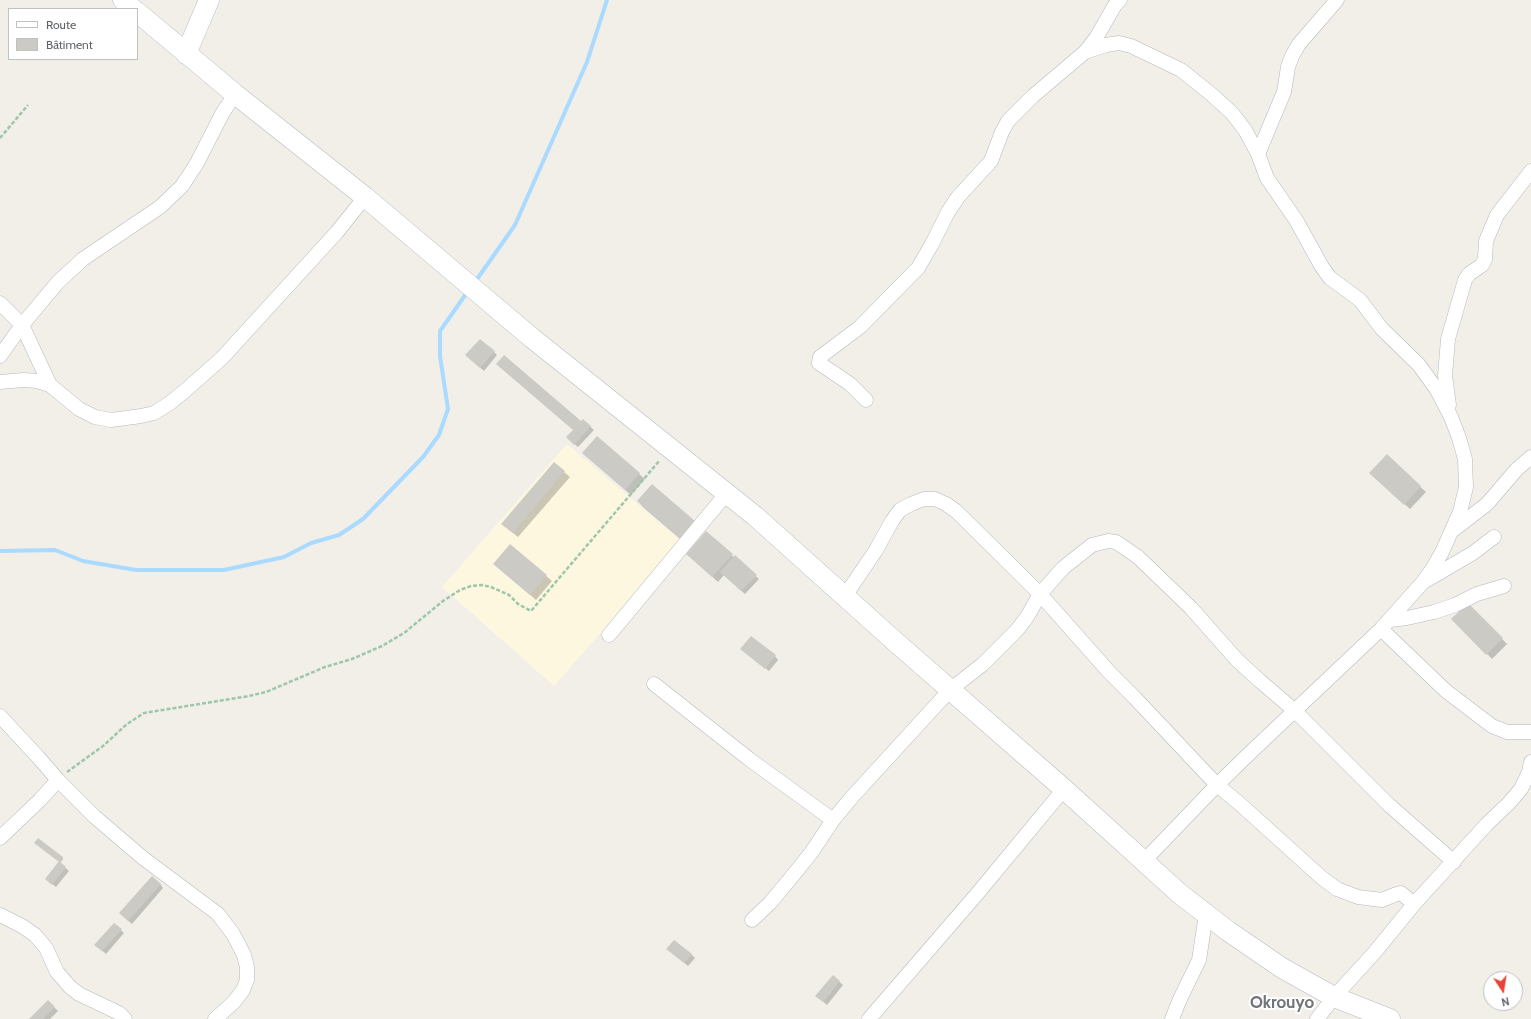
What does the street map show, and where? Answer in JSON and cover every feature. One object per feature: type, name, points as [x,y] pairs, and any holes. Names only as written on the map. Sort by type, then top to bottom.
[{"type":"main road","points":[[123,0],[132,8]]},
{"type":"main road","points":[[186,54],[209,0]]},
{"type":"main road","points":[[138,13],[235,94],[365,197],[532,338],[671,447],[761,521],[950,690],[1064,789],[1180,894],[1228,931],[1282,968],[1334,997],[1390,1019]]},
{"type":"street","points":[[866,400],[850,384],[819,363],[820,357],[860,327],[918,268],[948,212],[958,197],[991,161],[1002,132],[1008,121],[1033,96],[1085,52],[1096,38],[1114,5],[1120,0]]},
{"type":"street","points":[[1258,154],[1284,92],[1288,67],[1292,56],[1299,44],[1336,0]]},
{"type":"street","points":[[1085,52],[1106,45],[1118,43],[1131,46],[1180,70],[1211,94],[1232,113],[1245,130],[1258,154],[1267,178],[1296,220],[1322,267],[1330,278],[1360,300],[1382,329],[1419,365],[1437,390],[1451,417],[1465,460],[1466,487],[1460,512],[1433,568],[1423,582],[1386,624],[1217,785],[1144,861]]},
{"type":"street","points":[[0,356],[22,325],[58,282],[83,259],[160,207],[182,186],[197,162],[222,114],[235,94]]},
{"type":"street","points":[[1451,417],[1445,376],[1448,339],[1465,280],[1469,274],[1482,265],[1485,259],[1486,241],[1497,215],[1531,171]]},
{"type":"street","points":[[0,382],[24,380],[37,381],[50,385],[79,409],[95,417],[111,420],[141,416],[154,412],[170,403],[222,358],[337,232],[365,197]]},
{"type":"street","points":[[0,303],[22,325],[50,385]]},
{"type":"street","points":[[1452,531],[1487,504],[1516,469],[1531,457]]},
{"type":"street","points":[[608,635],[727,493]]},
{"type":"street","points":[[845,596],[900,510],[924,499],[935,499],[946,504],[956,511],[1040,594],[1109,672],[1217,785],[1322,878],[1337,889],[1358,897],[1377,901],[1387,899],[1401,893],[1414,904]]},
{"type":"street","points":[[1423,582],[1473,553],[1494,537]]},
{"type":"street","points":[[752,920],[770,903],[790,879],[811,853],[833,820],[883,762],[950,690],[982,664],[1017,630],[1028,617],[1040,594],[1063,568],[1092,545],[1108,541],[1116,542],[1125,547],[1143,562],[1191,608],[1237,660],[1295,711],[1389,805],[1454,862]]},
{"type":"street","points":[[1386,624],[1456,605],[1477,594],[1504,586]]},
{"type":"street","points":[[1386,624],[1446,691],[1492,726],[1507,732],[1531,732]]},
{"type":"street","points":[[654,684],[737,749],[833,820]]},
{"type":"street","points":[[0,716],[58,780],[95,817],[143,858],[218,914],[234,934],[244,955],[247,967],[247,980],[244,990],[234,1002],[215,1019]]},
{"type":"street","points":[[1317,1019],[1414,904],[1521,789],[1529,772],[1531,762]]},
{"type":"street","points":[[0,838],[40,800],[58,780]]},
{"type":"street","points":[[869,1019],[977,894],[1064,789]]},
{"type":"street","points":[[1172,1019],[1180,998],[1199,960],[1206,914]]},
{"type":"street","points":[[0,915],[22,926],[35,935],[46,948],[58,972],[70,987],[84,996],[119,1013],[125,1019]]},
{"type":"path","points":[[0,138],[28,105]]},
{"type":"path","points":[[58,780],[103,746],[127,724],[140,716],[155,711],[266,692],[325,667],[352,659],[382,646],[404,633],[443,601],[460,590],[471,586],[482,585],[491,587],[509,595],[518,604],[530,611],[671,447]]},
{"type":"shaded area","points":[[567,444],[681,541],[554,686],[442,587]]},
{"type":"building","points":[[480,339],[495,351],[480,368],[465,355]]},
{"type":"building","points":[[504,355],[581,421],[583,419],[591,426],[574,445],[566,437],[573,430],[496,364]]},
{"type":"building","points":[[597,436],[640,473],[625,490],[582,453]]},
{"type":"building","points":[[1387,454],[1421,486],[1404,505],[1369,473]]},
{"type":"building","points":[[554,462],[565,471],[513,533],[501,524]]},
{"type":"building","points":[[652,484],[695,521],[680,538],[637,501]]},
{"type":"building","points":[[706,531],[733,554],[712,577],[686,554]]},
{"type":"building","points":[[510,544],[547,575],[530,595],[493,564]]},
{"type":"building","points":[[735,555],[757,575],[741,591],[720,572]]},
{"type":"building","points":[[1468,603],[1503,638],[1486,655],[1451,619]]},
{"type":"building","points":[[751,636],[776,655],[765,669],[740,649]]},
{"type":"building","points":[[38,838],[63,857],[59,862],[34,843]]},
{"type":"building","points":[[59,861],[66,867],[52,885],[45,879]]},
{"type":"building","points":[[152,876],[161,884],[128,921],[119,913]]},
{"type":"building","points":[[114,923],[122,929],[102,951],[94,945]]},
{"type":"building","points":[[674,940],[692,954],[684,963],[666,949]]},
{"type":"building","points":[[833,975],[840,981],[823,1002],[815,996]]},
{"type":"building","points":[[48,1000],[55,1007],[43,1019],[29,1019]]},
{"type":"waterway","points":[[475,282],[515,225],[587,62],[607,0]]},
{"type":"waterway","points":[[0,551],[55,550],[83,561],[136,570],[224,570],[284,557],[311,543],[339,535],[363,519],[423,457],[439,435],[448,409],[440,356],[440,331],[468,291]]},
{"type":"district","name":"Okrouyo","points":[[1282,1003]]}]
